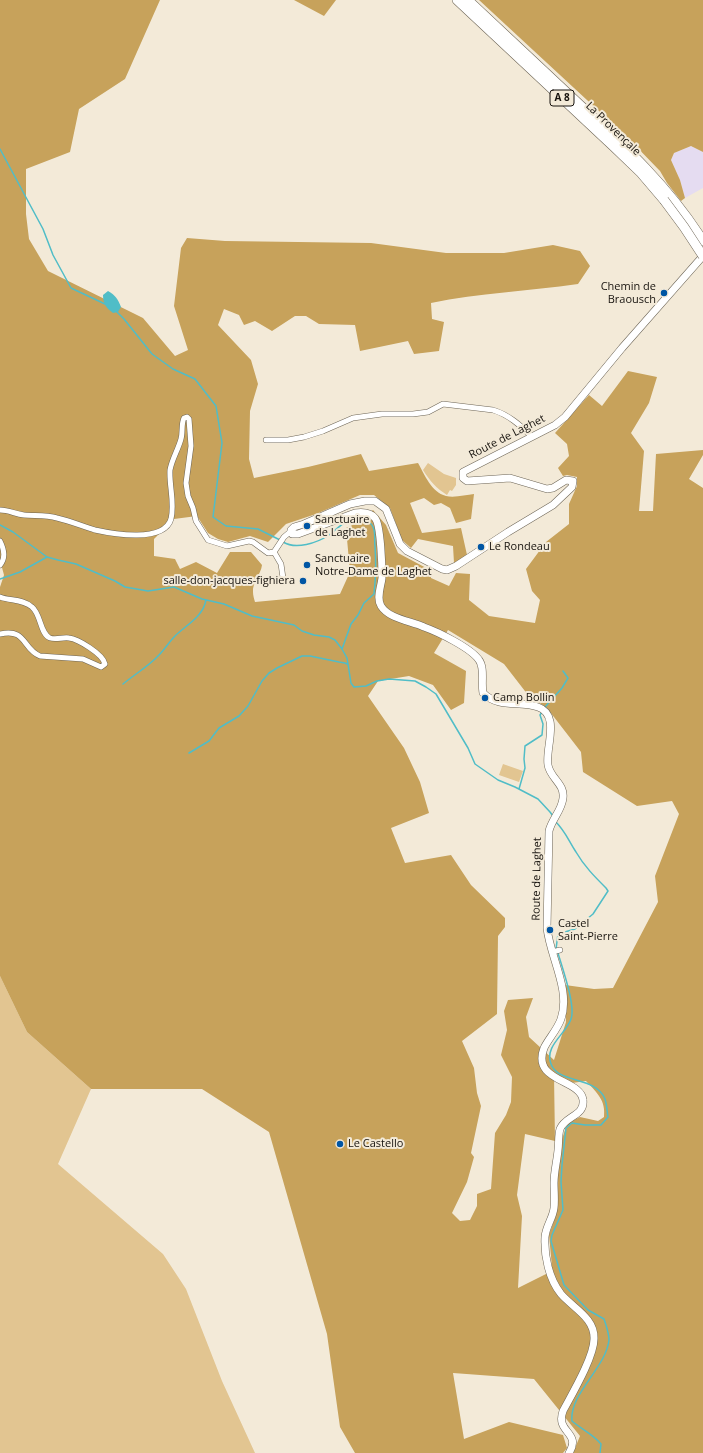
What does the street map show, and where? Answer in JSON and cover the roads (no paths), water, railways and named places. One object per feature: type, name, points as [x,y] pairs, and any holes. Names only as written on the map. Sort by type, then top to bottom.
[{"type":"highway","name":"La Provençale","points":[[457,0],[667,197],[688,218],[703,241]]},
{"type":"highway","name":"La Provençale","points":[[468,0],[646,168],[667,197],[703,256]]},
{"type":"main road","name":"Route de Laghet","points":[[569,1453],[572,1448],[572,1439],[563,1427],[561,1420],[591,1354],[594,1337],[593,1330],[585,1316],[560,1293],[550,1274],[548,1266],[546,1235],[554,1209],[554,1183],[559,1133],[564,1122],[580,1112],[584,1102],[578,1090],[549,1074],[542,1061],[542,1052],[559,1024],[564,1004],[564,994],[555,951],[547,933],[546,921],[549,831],[563,802],[563,792],[548,768],[549,716],[543,710],[534,706],[500,703],[491,700],[484,693],[481,664],[475,656],[450,639],[425,627],[398,617],[386,611],[380,605],[379,600],[382,578],[382,558],[378,522],[372,515],[366,513],[355,513],[298,534],[292,534],[290,532],[291,528],[350,504],[375,501],[386,509],[400,544],[407,551],[442,570],[451,568],[553,505],[572,487],[572,481],[568,480],[549,489],[510,478],[470,482],[463,478],[463,472],[555,425],[565,417],[622,348],[703,256]]},
{"type":"street","points":[[266,440],[288,440],[304,436],[323,431],[353,418],[382,414],[413,414],[428,412],[443,404],[501,412],[511,418],[531,436]]},
{"type":"street","points":[[0,510],[8,510],[23,515],[42,515],[58,518],[96,530],[112,533],[135,535],[154,534],[165,527],[170,521],[172,509],[171,464],[181,439],[182,421],[187,417],[189,418],[191,446],[186,483],[187,492],[196,520],[208,540],[227,546],[248,541],[253,542],[268,553],[275,551],[284,537],[290,532]]},
{"type":"street","points":[[0,541],[4,547],[2,563],[0,565]]},
{"type":"street","points":[[275,551],[281,564],[282,578]]},
{"type":"street","points":[[0,597],[26,603],[33,607],[37,613],[45,634],[50,638],[68,637],[74,639],[92,649],[105,660],[105,664],[101,667],[83,659],[40,656],[34,654],[20,636],[6,633],[0,634]]},
{"type":"water","points":[[108,291],[119,302],[121,307],[118,312],[113,313],[105,305],[103,295]]},
{"type":"waterway","points":[[0,149],[43,229],[53,255],[71,288],[105,304]]},
{"type":"waterway","points":[[117,312],[152,354],[173,369],[195,379],[216,406],[222,443],[213,517],[226,526],[258,529],[280,540]]},
{"type":"waterway","points":[[283,542],[294,545],[313,543],[329,535],[346,522],[353,520],[365,520],[371,524],[375,534],[376,570],[374,594],[364,603],[358,615],[351,624],[342,649],[347,658],[351,683],[354,687],[366,686],[377,681],[389,679],[415,681],[426,687],[436,694],[468,748],[475,764],[498,780],[538,799],[553,816]]},
{"type":"waterway","points":[[0,525],[13,532],[47,557],[76,564],[125,587],[148,591],[174,587],[202,599],[224,604],[252,616],[294,625],[302,631],[314,635],[329,637],[335,640],[342,649]]},
{"type":"waterway","points":[[0,579],[20,572],[47,557]]},
{"type":"waterway","points":[[123,684],[155,659],[175,636],[198,616],[206,600]]},
{"type":"waterway","points":[[189,753],[209,741],[219,728],[239,716],[248,706],[262,681],[269,673],[277,668],[302,656],[310,656],[347,664]]},
{"type":"waterway","points":[[545,707],[562,688],[568,678],[563,671]]},
{"type":"waterway","points":[[519,789],[525,768],[525,746],[542,735],[543,724],[540,715],[542,712]]},
{"type":"waterway","points":[[555,821],[564,832],[583,862],[608,891],[593,914],[575,929],[558,934],[556,949]]},
{"type":"waterway","points":[[558,953],[568,986],[572,1013],[568,1025],[556,1040],[550,1051],[551,1064],[561,1075],[586,1083],[600,1092],[605,1099],[608,1117],[601,1125],[572,1123],[566,1128],[561,1182],[563,1210],[552,1235],[551,1241],[564,1285],[588,1310],[604,1319],[608,1332],[609,1340],[602,1361],[576,1401],[572,1421],[601,1444],[600,1453]]},
{"type":"place","name":"Chemin de Braousch","points":[[664,293]]},
{"type":"place","name":"Sanctuaire de Laghet","points":[[307,526]]},
{"type":"place","name":"Le Rondeau","points":[[481,547]]},
{"type":"place","name":"Sanctuaire Notre-Dame de Laghet","points":[[307,565]]},
{"type":"place","name":"salle-don-jacques-fighiera","points":[[303,581]]},
{"type":"place","name":"Camp Bollin","points":[[485,698]]},
{"type":"place","name":"Castel Saint-Pierre","points":[[550,930]]},
{"type":"place","name":"Le Castello","points":[[340,1144]]}]
